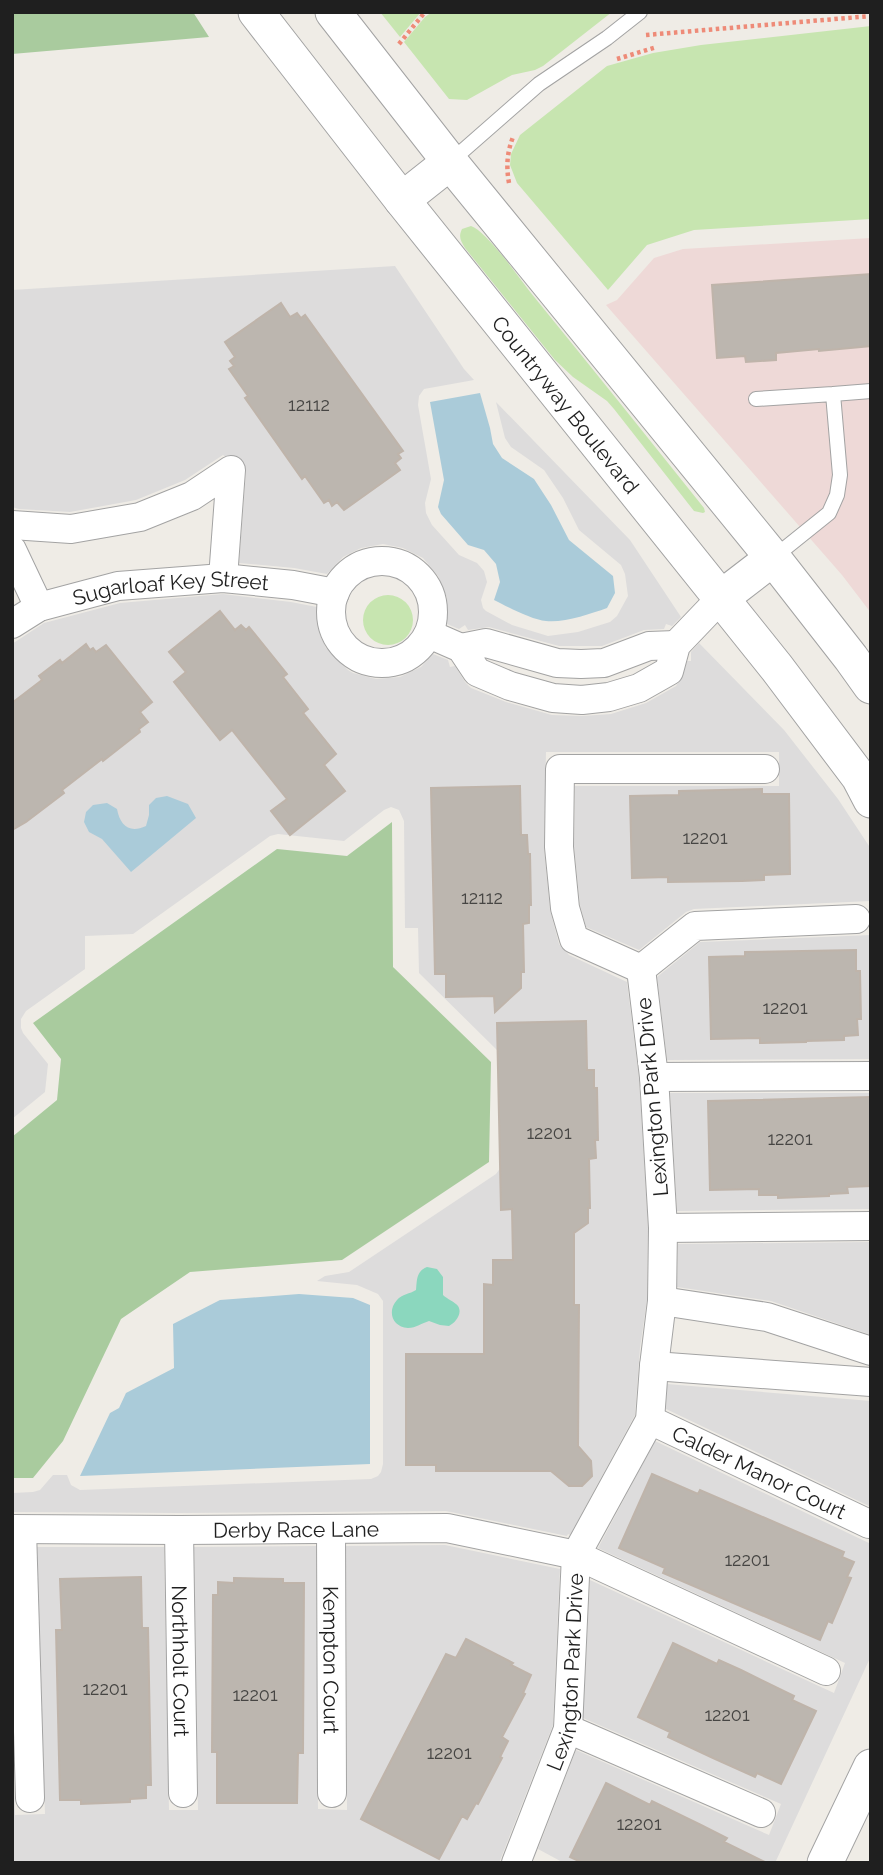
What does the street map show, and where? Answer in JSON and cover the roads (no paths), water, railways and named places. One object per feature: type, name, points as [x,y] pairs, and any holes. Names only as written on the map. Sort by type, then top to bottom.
[{"type":"street","name":"Countryway Boulevard","points":[[256,12],[402,201],[777,668],[859,777],[871,800]]},
{"type":"street","points":[[333,12],[450,162],[772,558],[871,686]]},
{"type":"street","points":[[402,201],[450,162]]},
{"type":"street","points":[[12,524],[71,529],[140,517],[192,496],[231,470],[223,578]]},
{"type":"street","points":[[12,550],[38,607]]},
{"type":"street","points":[[429,634],[461,648],[477,672],[510,686],[553,698],[582,700],[609,697],[639,688],[669,671],[676,645],[721,598],[772,558]]},
{"type":"street","points":[[385,561],[401,564],[416,573],[425,584],[432,600],[434,617],[429,634],[414,652],[399,661],[374,662],[358,657],[340,640],[335,631],[331,613],[335,593],[340,583],[353,570],[367,563],[385,561]]},
{"type":"street","name":"Sugarloaf Key Street","points":[[12,624],[38,607],[118,586],[223,578],[293,585],[335,593]]},
{"type":"street","name":"Lexington Park Drive","points":[[521,1861],[568,1729],[576,1555],[650,1420],[662,1301],[663,1228],[654,1077],[641,970],[574,939],[565,908],[559,846],[560,769],[765,769]]},
{"type":"street","points":[[641,970],[695,926],[856,919]]},
{"type":"street","points":[[654,1077],[871,1076]]},
{"type":"street","points":[[663,1228],[871,1226]]},
{"type":"street","points":[[654,1366],[867,1382],[868,1351],[767,1317],[662,1301]]},
{"type":"street","name":"Calder Manor Court","points":[[650,1420],[869,1524]]},
{"type":"street","name":"Derby Race Lane","points":[[17,1530],[447,1528],[576,1555],[826,1671]]},
{"type":"street","name":"Kempton Court","points":[[331,1529],[332,1793]]},
{"type":"street","points":[[17,1530],[30,1798]]},
{"type":"street","name":"Northholt Court","points":[[179,1530],[183,1793]]},
{"type":"street","points":[[568,1729],[761,1814]]},
{"type":"street","points":[[825,1863],[871,1768]]},
{"type":"lane","points":[[450,162],[539,84],[640,12]]},
{"type":"lane","points":[[756,399],[871,391]]},
{"type":"lane","points":[[772,558],[829,513],[838,495],[840,475],[833,394]]},
{"type":"water","points":[[480,393],[493,444],[502,458],[534,479],[569,540],[613,576],[615,593],[607,608],[569,619],[546,621],[527,616],[494,600],[500,582],[496,564],[484,550],[468,545],[441,514],[438,507],[444,480],[430,402]]},
{"type":"water","points":[[167,796],[188,804],[196,818],[131,872],[102,839],[89,832],[84,822],[86,812],[93,805],[107,803],[117,809],[123,824],[130,828],[140,828],[146,826],[149,805],[156,798]]},
{"type":"water","points":[[299,1294],[353,1298],[370,1305],[370,1464],[80,1476],[110,1413],[119,1408],[126,1393],[174,1368],[173,1324],[220,1300]]}]
